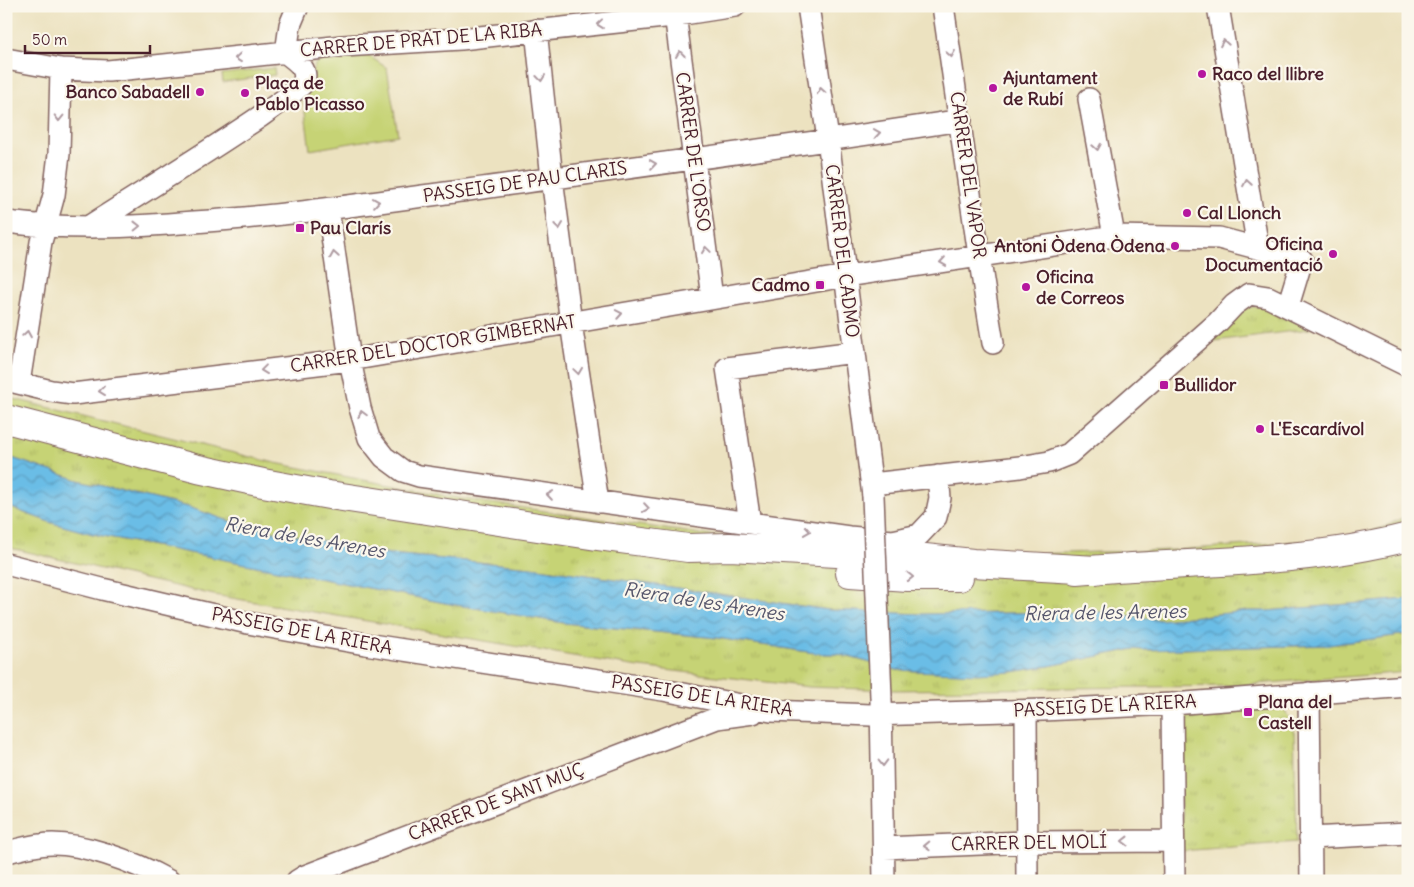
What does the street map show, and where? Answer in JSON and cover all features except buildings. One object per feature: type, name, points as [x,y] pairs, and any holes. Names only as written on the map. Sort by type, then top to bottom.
[{"type":"main road","points":[[6,419],[198,469],[329,495],[688,548],[729,559],[766,565],[838,573],[907,577],[1036,575],[1306,555],[1350,550],[1401,536]]},
{"type":"street","points":[[88,227],[252,122],[303,83],[305,75],[301,65],[286,53],[290,25],[298,6]]},
{"type":"street","name":"CARRER DE PRAT DE LA RIBA","points":[[6,59],[61,69],[108,71],[343,46],[461,39],[674,10],[735,6]]},
{"type":"street","name":"CARRER DEL CADMO","points":[[808,6],[828,139],[872,490],[881,706],[884,881]]},
{"type":"street","name":"CARRER DEL VAPOR","points":[[944,6],[978,256],[993,343]]},
{"type":"street","points":[[1218,6],[1258,248]]},
{"type":"street","name":"CARRER DE L'ORSO","points":[[674,10],[712,298]]},
{"type":"street","points":[[536,30],[552,178],[571,323],[598,502]]},
{"type":"street","points":[[13,381],[45,227],[54,195],[59,154],[61,69]]},
{"type":"street","points":[[1089,99],[1114,236]]},
{"type":"street","name":"PASSEIG DE PAU CLARIS","points":[[6,222],[45,227],[88,227],[154,226],[218,221],[328,209],[961,120]]},
{"type":"street","points":[[328,209],[350,360],[360,408],[369,438],[384,457],[403,472],[419,476],[598,502],[893,541],[919,534],[936,517],[940,498],[938,476]]},
{"type":"street","name":"CARRER DEL DOCTOR GIMBERNAT","points":[[13,381],[51,391],[73,394],[350,360],[846,276],[1114,236],[1219,238],[1302,260],[1288,306]]},
{"type":"street","points":[[872,490],[938,476],[1049,462],[1069,454],[1218,322],[1234,305],[1249,294],[1268,297],[1288,306],[1408,366]]},
{"type":"street","points":[[750,523],[727,368],[855,352]]},
{"type":"street","name":"PASSEIG DE LA RIERA","points":[[6,564],[102,589],[248,623],[365,644],[683,694],[771,711],[881,706],[1026,711],[1172,704],[1408,686]]},
{"type":"street","points":[[683,694],[698,702],[702,712],[697,725]]},
{"type":"street","points":[[1309,694],[1311,881]]},
{"type":"street","points":[[1172,704],[1174,881]]},
{"type":"street","name":"CARRER DE SANT MUÇ","points":[[297,881],[305,876],[697,725],[717,718],[771,711]]},
{"type":"street","points":[[1026,711],[1027,881]]},
{"type":"street","points":[[1310,838],[1408,834]]},
{"type":"street","name":"CARRER DEL MOLÍ","points":[[884,848],[1027,842],[1173,841]]},
{"type":"street","points":[[6,852],[42,844],[77,846],[131,862],[169,881]]},
{"type":"green space","points":[[363,52],[387,68],[398,135],[310,150],[302,91],[319,57]]},
{"type":"green space","name":"Plaça de Pablo Picasso","points":[[274,68],[275,75],[223,82],[222,74]]},
{"type":"green space","points":[[1264,306],[1310,329],[1206,342],[1241,310]]},
{"type":"green space","points":[[6,397],[275,463],[463,499],[720,537],[1028,554],[1175,550],[1349,538],[1382,528],[1408,515],[1408,599],[1248,611],[1161,620],[1101,612],[921,614],[829,610],[532,567],[390,554],[238,524],[188,507],[78,480],[6,456]]},
{"type":"green space","points":[[6,506],[52,523],[93,534],[445,603],[564,623],[717,638],[821,654],[838,654],[897,670],[968,673],[1011,672],[1134,649],[1329,645],[1408,634],[1408,672],[1230,686],[895,690],[809,687],[632,666],[214,595],[6,547]]},
{"type":"green space","points":[[1282,704],[1294,729],[1297,842],[1181,851],[1179,716]]},
{"type":"water","name":"Riera de les Arenes","points":[[6,456],[78,480],[188,507],[238,524],[390,554],[532,567],[829,610],[921,614],[1101,612],[1161,620],[1248,611],[1408,599],[1408,634],[1329,645],[1134,649],[1012,672],[977,674],[897,670],[838,654],[821,654],[717,638],[564,623],[445,603],[93,534],[52,523],[6,506]]},
{"type":"place","name":"Raco del llibre","points":[[1202,74]]},
{"type":"place","name":"Ajuntament de Rubí","points":[[993,88]]},
{"type":"place","name":"Banco Sabadell","points":[[200,92]]},
{"type":"place","name":"Plaça de Pablo Picasso","points":[[245,93]]},
{"type":"place","name":"Cal Llonch","points":[[1187,213]]},
{"type":"place","name":"Pau Clarís","points":[[300,228]]},
{"type":"place","name":"Antoni Òdena Òdena","points":[[1175,246]]},
{"type":"place","name":"Oficina Documentació","points":[[1333,254]]},
{"type":"place","name":"Cadmo","points":[[820,285]]},
{"type":"place","name":"Oficina de Correos","points":[[1026,287]]},
{"type":"place","name":"Bullidor","points":[[1164,385]]},
{"type":"place","name":"L'Escardívol","points":[[1260,429]]},
{"type":"place","name":"Plana del Castell","points":[[1248,712]]}]
